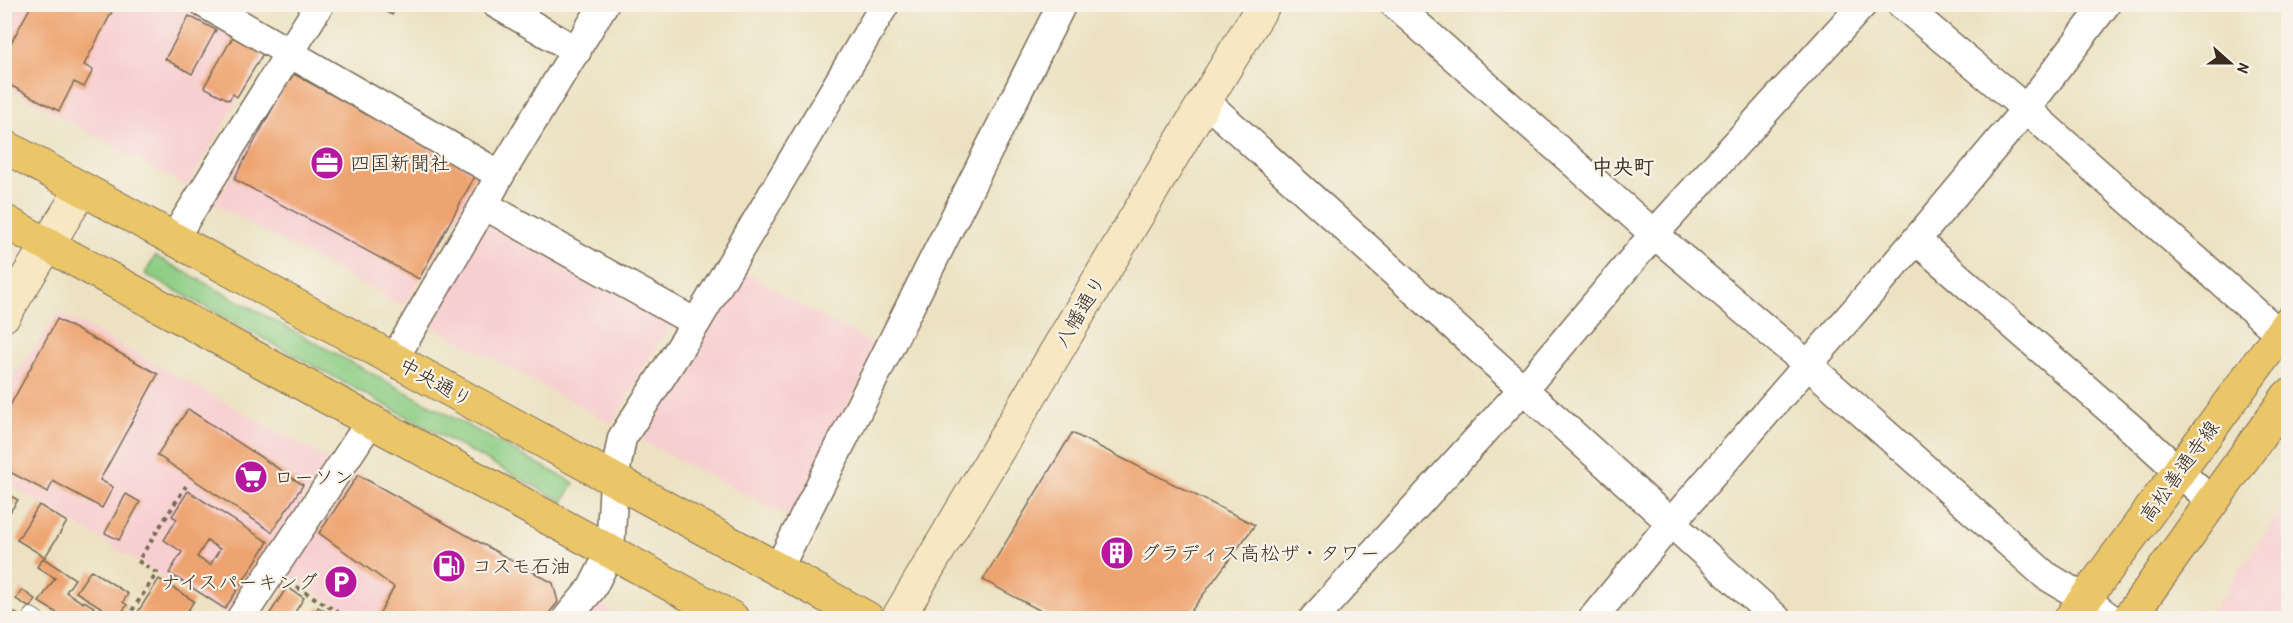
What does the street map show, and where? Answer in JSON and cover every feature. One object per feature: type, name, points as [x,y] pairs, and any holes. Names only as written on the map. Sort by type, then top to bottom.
[{"type":"main road","name":"中央通り","points":[[4,146],[867,618]]},
{"type":"main road","points":[[4,221],[732,618]]},
{"type":"main road","name":"高松善通寺線","points":[[2088,612],[2179,472],[2286,333]]},
{"type":"main road","points":[[2129,618],[2289,396]]},
{"type":"street","points":[[205,4],[500,175]]},
{"type":"street","points":[[174,238],[320,4]]},
{"type":"street","points":[[496,4],[578,51]]},
{"type":"street","points":[[394,359],[500,175],[578,51],[604,4]]},
{"type":"street","points":[[567,618],[592,588],[610,552],[614,480],[622,438],[696,323],[885,4]]},
{"type":"street","points":[[778,569],[1062,4]]},
{"type":"street","name":"八幡通り","points":[[898,618],[1264,4]]},
{"type":"street","points":[[1394,4],[2088,612]]},
{"type":"street","points":[[1314,618],[1522,388],[1654,234],[1863,4]]},
{"type":"street","points":[[1901,4],[2286,333]]},
{"type":"street","points":[[1593,618],[1670,524],[1916,240],[2025,109],[2106,4]]},
{"type":"street","points":[[1205,101],[1776,618]]},
{"type":"street","points":[[4,315],[82,189]]},
{"type":"street","points":[[484,205],[696,323]]},
{"type":"street","points":[[1916,240],[2212,502]]},
{"type":"street","points":[[241,618],[370,422]]},
{"type":"path","points":[[127,618],[157,573],[138,561],[186,486]]},
{"type":"path","points":[[272,570],[347,618]]},
{"type":"shaded area","points":[[10,5],[197,5],[270,46],[187,187],[5,86],[5,13]]},
{"type":"shaded area","points":[[291,69],[481,175],[404,307],[214,204]]},
{"type":"shaded area","points":[[491,219],[673,319],[612,424],[432,326]]},
{"type":"shaded area","points":[[742,270],[807,309],[878,346],[792,519],[642,441]]},
{"type":"shaded area","points":[[59,312],[329,459],[229,617],[5,482],[4,392]]},
{"type":"shaded area","points":[[357,473],[555,582],[560,603],[548,618],[357,618],[288,575]]},
{"type":"shaded area","points":[[2288,499],[2288,618],[2207,618]]},
{"type":"shaded area","points":[[599,604],[626,618],[586,618]]},
{"type":"green space","points":[[155,256],[574,483],[563,502],[145,274]]},
{"type":"building","points":[[32,4],[116,4],[84,65],[93,70],[84,87],[74,82],[59,111],[4,82],[4,56]]},
{"type":"building","points":[[372,4],[398,4],[392,15]]},
{"type":"building","points":[[189,16],[216,30],[192,74],[165,59]]},
{"type":"building","points":[[234,35],[264,52],[237,97],[233,94],[229,100],[204,87]]},
{"type":"building","points":[[292,73],[476,174],[419,279],[234,179]]},
{"type":"building","points":[[57,319],[158,374],[100,480],[113,487],[102,508],[53,481],[48,492],[4,469],[4,417]]},
{"type":"building","points":[[188,409],[303,485],[272,532],[157,455]]},
{"type":"building","name":"グラディス高松ザ・タワー","points":[[1072,433],[1255,525],[1186,618],[1054,618],[983,580]]},
{"type":"building","points":[[358,475],[553,583],[558,602],[545,618],[377,618],[394,587],[319,533]]},
{"type":"building","points":[[188,491],[268,542],[225,609],[169,573],[182,552],[164,540],[177,519],[172,516]],"holes":[[[207,541],[220,549],[210,565],[197,557]]]},
{"type":"building","points":[[4,492],[18,500],[4,521]]},
{"type":"building","points":[[126,494],[140,502],[119,540],[105,533]]},
{"type":"building","points":[[39,505],[67,522],[45,557],[17,540]]},
{"type":"building","points":[[43,558],[75,579],[66,592],[94,607],[87,618],[65,618],[39,602],[55,578],[37,567]]},
{"type":"building","points":[[91,570],[128,594],[123,602],[127,605],[118,618],[76,592]]},
{"type":"building","points":[[159,579],[194,601],[183,618],[134,618]]},
{"type":"building","points":[[287,587],[304,598],[295,612],[305,618],[267,618]]},
{"type":"building","points":[[22,590],[36,600],[30,608],[16,599]]},
{"type":"building","points":[[5,607],[23,618],[4,618]]},
{"type":"building","points":[[318,607],[337,618],[311,618]]},
{"type":"place","name":"四国新聞社","points":[[327,163]]},
{"type":"place","name":"ローソン","points":[[251,477]]},
{"type":"place","name":"グラディス高松ザ・タワー","points":[[1117,553]]},
{"type":"place","name":"コスモ石油","points":[[449,566]]},
{"type":"place","name":"ナイスパーキング","points":[[341,582]]},
{"type":"district","name":"中央町","points":[[1623,167]]}]
